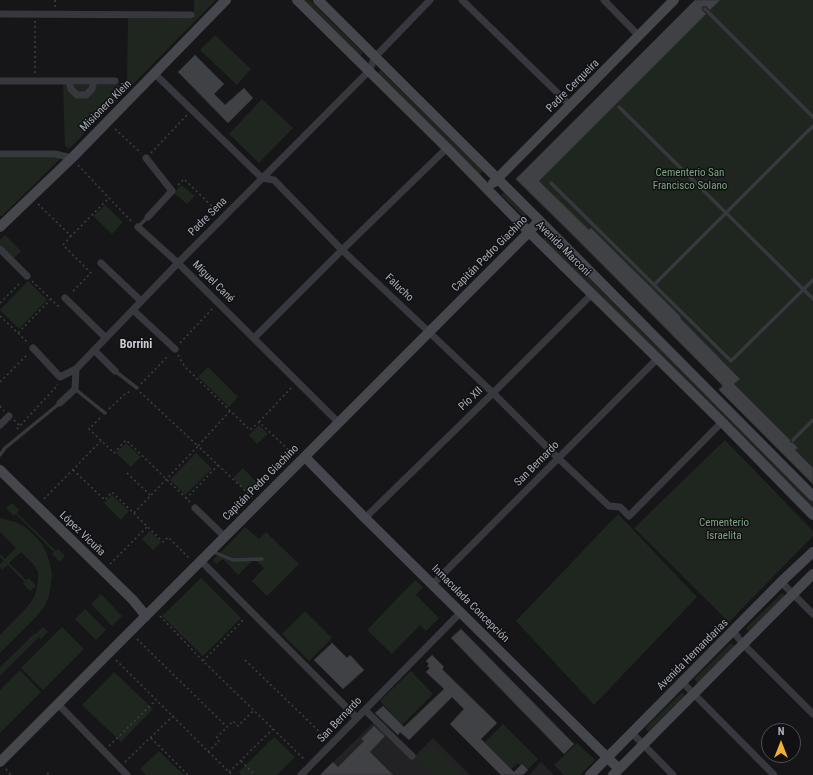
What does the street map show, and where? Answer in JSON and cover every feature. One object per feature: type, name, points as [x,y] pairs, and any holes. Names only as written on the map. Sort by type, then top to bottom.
[{"type":"main road","name":"Misionero Klein","points":[[2,223],[72,158],[226,0]]},
{"type":"main road","name":"Avenida Marconi","points":[[296,0],[447,148],[529,232],[722,422],[813,515]]},
{"type":"main road","name":"Avenida Marconi","points":[[318,0],[813,496]]},
{"type":"main road","name":"Padre Cerqueira","points":[[488,189],[674,0]]},
{"type":"main road","name":"Capitán Pedro Giachino","points":[[0,762],[529,232],[539,220]]},
{"type":"main road","name":"Inmaculada Concepción","points":[[303,459],[433,584],[607,758],[616,772]]},
{"type":"main road","name":"López Vicuña","points":[[0,470],[133,600],[150,612]]},
{"type":"main road","name":"Avenida Hernandarias","points":[[590,775],[781,582],[813,552]]},
{"type":"main road","points":[[616,772],[813,574]]},
{"type":"street","name":"Padre Sena","points":[[60,377],[76,369],[178,263],[369,71],[375,57],[430,0]]},
{"type":"street","points":[[462,0],[570,105]]},
{"type":"street","points":[[604,0],[639,36]]},
{"type":"street","points":[[0,14],[191,15]]},
{"type":"street","name":"Falucho","points":[[155,74],[262,178],[274,180],[342,250],[493,393],[558,458],[609,506],[620,506],[629,516],[722,422]]},
{"type":"street","points":[[0,81],[115,81]]},
{"type":"street","points":[[69,81],[71,89],[77,94],[86,94],[92,89],[94,81]]},
{"type":"street","points":[[254,338],[447,148]]},
{"type":"street","points":[[0,154],[55,154],[72,158]]},
{"type":"street","points":[[146,158],[172,191],[148,217]]},
{"type":"street","name":"Miguel Cané","points":[[138,227],[218,302],[339,423]]},
{"type":"street","points":[[0,249],[27,276]]},
{"type":"street","points":[[101,263],[141,301]]},
{"type":"street","name":"Pío XII","points":[[365,518],[592,294]]},
{"type":"street","points":[[65,298],[106,338]]},
{"type":"street","points":[[133,310],[175,349]]},
{"type":"street","points":[[33,348],[60,377]]},
{"type":"street","points":[[94,350],[115,371]]},
{"type":"street","name":"San Bernardo","points":[[433,584],[657,359]]},
{"type":"street","points":[[60,403],[75,389],[76,369]]},
{"type":"street","points":[[0,425],[9,416]]},
{"type":"street","points":[[195,508],[225,537]]},
{"type":"street","points":[[199,563],[251,612],[357,718]]},
{"type":"street","points":[[781,582],[813,614]]},
{"type":"street","name":"San Bernardo","points":[[301,775],[461,612]]},
{"type":"street","points":[[733,631],[743,644],[813,714]]},
{"type":"street","points":[[682,682],[774,775]]},
{"type":"street","points":[[58,704],[127,775]]},
{"type":"street","points":[[365,710],[412,756]]},
{"type":"street","points":[[632,733],[673,775]]},
{"type":"lane","points":[[705,9],[813,118]]},
{"type":"lane","points":[[619,107],[813,300]]},
{"type":"lane","points":[[654,285],[813,126]]},
{"type":"lane","points":[[551,183],[731,361],[813,280]]},
{"type":"lane","points":[[138,227],[148,217]]},
{"type":"lane","points":[[115,371],[137,388]]},
{"type":"lane","points":[[75,389],[105,413]]},
{"type":"lane","points":[[0,455],[5,448],[60,403]]},
{"type":"lane","points":[[793,440],[813,420]]},
{"type":"lane","points":[[212,550],[233,560],[262,558]]},
{"type":"path","points":[[35,14],[35,81]]},
{"type":"path","points":[[107,122],[146,158],[192,110]]},
{"type":"path","points":[[72,158],[108,198],[138,227]]},
{"type":"path","points":[[172,191],[184,179],[223,218]]},
{"type":"path","points":[[30,197],[71,236]]},
{"type":"path","points":[[0,303],[27,276],[58,306],[91,272],[62,245],[108,198]]},
{"type":"path","points":[[18,333],[51,299]]},
{"type":"path","points":[[218,302],[137,388],[126,393],[89,429],[114,453],[126,440],[186,499],[218,465]]},
{"type":"path","points":[[0,316],[33,348],[0,382]]},
{"type":"path","points":[[175,349],[185,367],[250,430],[298,382]]},
{"type":"path","points":[[16,430],[56,387],[60,377]]},
{"type":"path","points":[[137,388],[258,503]]},
{"type":"path","points":[[134,513],[230,411]]},
{"type":"path","points":[[259,422],[303,459]]},
{"type":"path","points":[[37,506],[101,441]]},
{"type":"path","points":[[73,470],[105,500],[112,492],[163,542],[168,537],[199,563]]},
{"type":"path","points":[[127,473],[150,495]]},
{"type":"path","points":[[103,571],[147,526]]},
{"type":"path","points":[[150,612],[254,710],[310,766]]},
{"type":"path","points":[[203,661],[251,612]]},
{"type":"path","points":[[130,632],[227,727]]},
{"type":"path","points":[[109,653],[232,775]]},
{"type":"path","points":[[245,660],[332,744]]},
{"type":"path","points":[[103,752],[156,700]]},
{"type":"path","points":[[208,752],[219,741],[216,738],[233,721],[238,726],[254,710]]},
{"type":"path","points":[[120,768],[173,716]]},
{"type":"path","points":[[229,772],[273,729]]},
{"type":"path","points":[[151,738],[188,775]]},
{"type":"path","points":[[240,761],[255,775]]},
{"type":"shaded area","points":[[375,721],[413,758],[433,738],[470,775],[320,775]]},
{"type":"shaded area","points":[[541,762],[554,775],[529,775]]},
{"type":"green space","points":[[194,0],[216,0],[69,149],[65,146],[63,85],[121,85],[127,81],[128,18],[194,19]]},
{"type":"green space","points":[[303,0],[310,0],[363,53],[360,56]]},
{"type":"green space","name":"Cementerio San Francisco Solano","points":[[695,0],[813,0],[813,485],[718,389],[722,384],[515,179]]},
{"type":"green space","points":[[215,35],[251,69],[237,85],[200,50]]},
{"type":"green space","points":[[381,70],[483,171],[479,175],[377,73]]},
{"type":"green space","points":[[262,99],[293,128],[259,163],[229,134]]},
{"type":"green space","points":[[0,158],[61,158],[2,216],[0,216]]},
{"type":"green space","points":[[181,185],[195,196],[187,204],[174,193]]},
{"type":"green space","points":[[505,191],[528,213],[524,217],[501,195]]},
{"type":"green space","points":[[105,205],[123,222],[112,234],[93,216]]},
{"type":"green space","points":[[5,235],[21,251],[14,258],[0,244],[0,240]]},
{"type":"green space","points":[[547,235],[813,501],[813,508],[543,239]]},
{"type":"green space","points":[[28,281],[47,300],[19,329],[0,310]]},
{"type":"green space","points":[[208,367],[238,397],[229,407],[198,377]]},
{"type":"green space","points":[[259,425],[268,434],[257,444],[249,435]]},
{"type":"green space","name":"Cementerio Israelita","points":[[725,440],[813,531],[813,536],[729,622],[634,528]]},
{"type":"green space","points":[[126,443],[141,457],[131,467],[116,453]]},
{"type":"green space","points":[[196,453],[212,469],[185,495],[170,480]]},
{"type":"green space","points":[[243,468],[259,485],[249,494],[233,478]]},
{"type":"green space","points":[[112,495],[129,511],[121,520],[104,503]]},
{"type":"green space","points":[[12,503],[19,510],[17,513],[56,551],[58,549],[65,556],[60,562],[52,554],[54,552],[16,514],[14,516],[6,508]]},
{"type":"green space","points":[[618,514],[697,597],[594,705],[516,621]]},
{"type":"green space","points":[[0,518],[15,522],[25,527],[34,535],[42,544],[46,552],[52,574],[49,596],[44,607],[0,653],[0,635],[31,602],[35,595],[38,572],[34,565],[21,552],[9,563],[26,580],[29,578],[36,586],[30,591],[23,584],[25,582],[8,565],[2,570],[0,564],[4,561],[0,557],[0,554],[5,559],[16,548],[0,532]]},
{"type":"green space","points":[[245,527],[259,539],[266,532],[299,564],[267,596],[252,581],[264,568],[254,559],[238,575],[223,559],[216,564],[213,560]]},
{"type":"green space","points":[[150,531],[161,542],[153,550],[142,539]]},
{"type":"green space","points":[[201,578],[241,618],[203,656],[162,616]]},
{"type":"green space","points":[[415,580],[423,587],[416,595],[439,618],[426,631],[420,625],[392,654],[367,630]]},
{"type":"green space","points":[[782,593],[787,597],[750,633],[746,628]]},
{"type":"green space","points":[[101,594],[122,616],[112,626],[91,604]]},
{"type":"green space","points":[[85,609],[106,630],[96,640],[75,619]]},
{"type":"green space","points":[[305,611],[332,638],[309,661],[282,634]]},
{"type":"green space","points":[[43,627],[48,632],[41,639],[39,637],[0,676],[0,667]]},
{"type":"green space","points":[[62,627],[84,649],[43,690],[21,668]]},
{"type":"green space","points":[[731,643],[735,647],[698,683],[694,679]]},
{"type":"green space","points":[[20,670],[41,692],[0,733],[0,690]]},
{"type":"green space","points":[[411,671],[433,694],[402,725],[380,701]]},
{"type":"green space","points":[[114,672],[153,709],[121,742],[82,705]]},
{"type":"green space","points":[[682,692],[686,696],[649,732],[645,728]]},
{"type":"green space","points":[[503,724],[538,759],[526,771],[518,763],[510,770],[484,743]]},
{"type":"green space","points":[[274,737],[295,757],[277,775],[241,775],[239,772]]},
{"type":"green space","points":[[577,743],[595,760],[580,775],[564,775],[554,765]]},
{"type":"green space","points":[[433,744],[461,773],[459,775],[431,775],[416,759]]},
{"type":"green space","points":[[159,751],[184,775],[146,775],[140,769]]},
{"type":"building","points":[[695,0],[720,0],[710,10],[706,6],[702,7],[702,10],[706,14],[539,181],[589,230],[591,228],[681,317],[680,318],[740,379],[734,384],[790,440],[790,442],[798,448],[795,450],[813,468],[813,484],[719,390],[723,386],[516,179]]},
{"type":"building","points":[[195,55],[224,84],[214,94],[225,105],[244,88],[253,98],[228,123],[178,72]]},
{"type":"building","points":[[461,629],[574,744],[564,754],[451,638]]},
{"type":"building","points":[[332,643],[347,658],[350,655],[364,670],[343,689],[314,660]]},
{"type":"building","points":[[432,655],[444,667],[442,669],[497,723],[481,739],[514,772],[522,764],[528,770],[523,775],[501,775],[450,724],[464,709],[452,697],[409,740],[400,732],[398,735],[375,713],[383,706],[404,727],[444,689],[426,672],[430,668],[427,666],[429,664],[426,661]]},
{"type":"building","points":[[374,726],[385,736],[370,752],[393,775],[320,775],[333,762],[338,767],[364,741],[361,739]]},
{"type":"district","name":"Borrini","points":[[136,345]]}]
